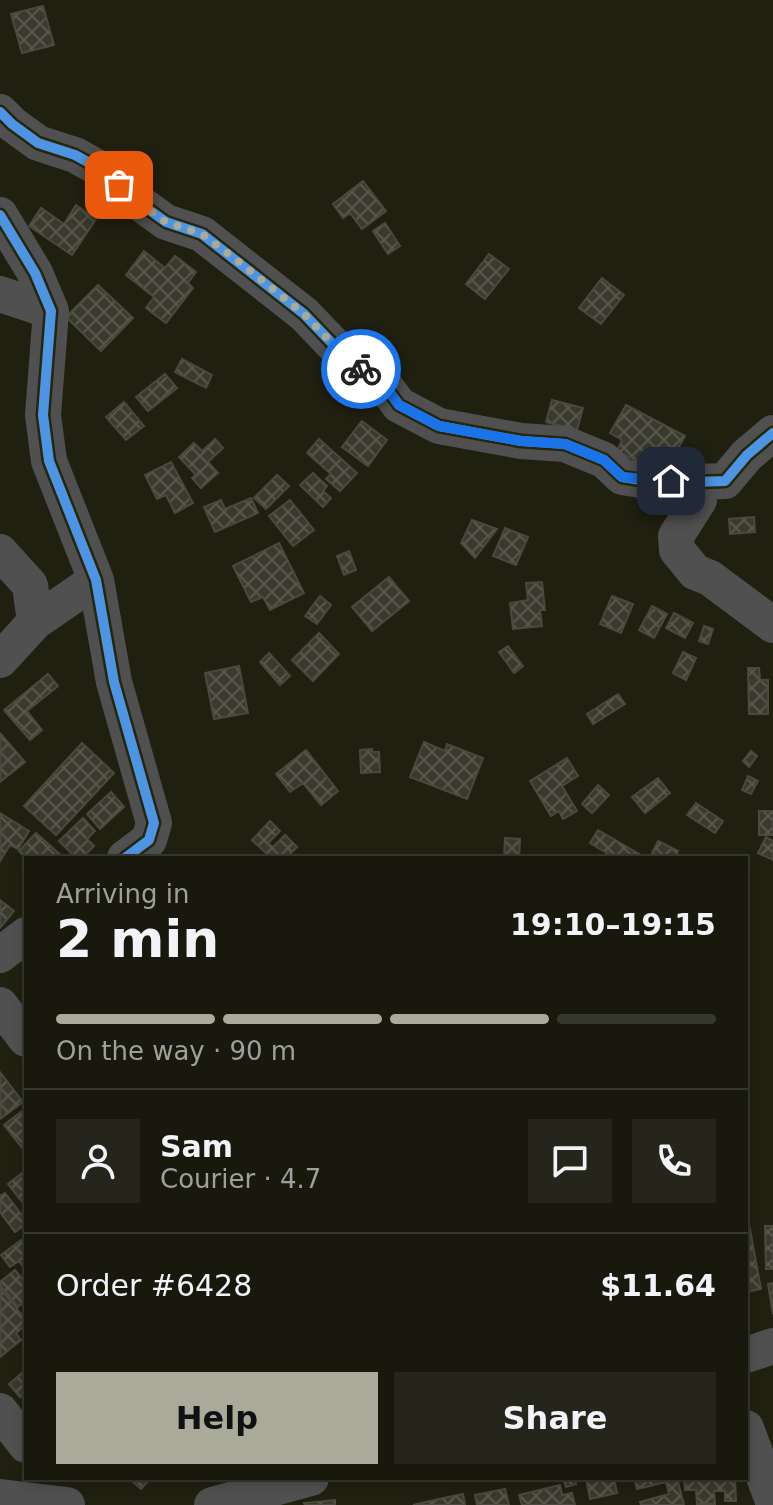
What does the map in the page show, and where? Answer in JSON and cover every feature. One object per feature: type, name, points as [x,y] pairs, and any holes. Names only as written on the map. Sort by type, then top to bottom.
[{"type":"street","points":[[0,112],[38,143],[75,155],[104,171],[134,199],[166,222],[202,234],[304,314],[350,362],[382,382],[399,405],[439,426],[521,441],[565,444],[604,460],[622,477],[647,481],[725,481],[747,455],[773,433]]},
{"type":"street","points":[[0,215],[35,273],[51,311],[43,415],[49,461],[96,580],[114,682],[154,823],[149,840],[128,856]]},
{"type":"street","points":[[0,259],[35,273]]},
{"type":"street","points":[[0,294],[51,311]]},
{"type":"street","points":[[696,482],[699,500],[676,536],[677,550],[695,572],[710,578],[773,625]]},
{"type":"street","points":[[0,552],[30,585],[35,622]]},
{"type":"street","points":[[0,660],[35,622],[96,580]]},
{"type":"street","points":[[0,955],[24,937]]},
{"type":"street","points":[[0,1005],[24,1036]]},
{"type":"street","points":[[748,1354],[773,1346]]},
{"type":"street","points":[[0,1411],[24,1442]]},
{"type":"street","points":[[748,1433],[773,1501]]},
{"type":"street","points":[[53,1480],[70,1505]]},
{"type":"street","points":[[212,1505],[304,1480]]},
{"type":"street","points":[[0,1497],[70,1505]]},
{"type":"building","points":[[43,6],[54,45],[22,53],[11,14]]},
{"type":"building","points":[[363,181],[386,211],[362,229],[350,213],[343,218],[333,204]]},
{"type":"building","points":[[76,205],[96,219],[72,255],[29,226],[41,208],[64,224]]},
{"type":"building","points":[[385,223],[400,246],[388,254],[373,231]]},
{"type":"building","points":[[144,251],[165,268],[175,256],[196,272],[188,283],[193,288],[166,323],[146,308],[154,297],[126,275]]},
{"type":"building","points":[[489,254],[509,269],[485,299],[466,284]]},
{"type":"building","points":[[602,278],[624,295],[601,324],[579,308]]},
{"type":"building","points":[[98,285],[133,318],[101,351],[66,317]]},
{"type":"building","points":[[182,359],[212,375],[206,388],[175,372]]},
{"type":"building","points":[[165,374],[177,388],[148,411],[136,397]]},
{"type":"building","points":[[552,400],[583,408],[577,430],[546,422]]},
{"type":"building","points":[[124,402],[144,426],[126,440],[106,417]]},
{"type":"building","points":[[626,405],[685,436],[668,467],[649,457],[644,465],[617,451],[622,440],[610,433]]},
{"type":"building","points":[[362,421],[387,440],[368,466],[342,447]]},
{"type":"building","points":[[215,439],[223,448],[208,462],[218,473],[201,488],[192,478],[196,475],[179,457],[194,443],[202,451]]},
{"type":"building","points":[[319,439],[357,473],[340,491],[326,479],[331,474],[307,453]]},
{"type":"building","points":[[171,462],[193,503],[175,513],[166,495],[157,499],[145,475]]},
{"type":"building","points":[[313,473],[327,486],[323,491],[331,498],[323,507],[300,485]]},
{"type":"building","points":[[277,475],[289,486],[266,509],[254,498]]},
{"type":"building","points":[[251,498],[258,513],[215,532],[204,507],[221,500],[225,509]]},
{"type":"building","points":[[290,500],[314,530],[293,546],[269,516]]},
{"type":"building","points":[[754,517],[755,532],[730,534],[729,519]]},
{"type":"building","points":[[472,520],[497,529],[475,558],[461,543]]},
{"type":"building","points":[[505,528],[528,537],[516,565],[493,556]]},
{"type":"building","points":[[279,543],[304,593],[270,610],[263,597],[251,602],[233,566]]},
{"type":"building","points":[[349,551],[356,570],[344,575],[337,556]]},
{"type":"building","points":[[389,577],[409,601],[372,631],[352,607]]},
{"type":"building","points":[[542,582],[545,610],[540,610],[542,626],[513,629],[510,603],[528,600],[526,583]]},
{"type":"building","points":[[320,596],[331,605],[317,624],[305,616]]},
{"type":"building","points":[[612,596],[633,604],[621,633],[600,624]]},
{"type":"building","points":[[652,606],[667,614],[654,638],[639,630]]},
{"type":"building","points":[[674,613],[693,623],[685,638],[666,628]]},
{"type":"building","points":[[704,626],[713,629],[708,644],[699,641]]},
{"type":"building","points":[[319,633],[339,654],[313,681],[292,660]]},
{"type":"building","points":[[508,646],[523,666],[514,673],[499,652]]},
{"type":"building","points":[[683,652],[696,658],[686,680],[673,673]]},
{"type":"building","points":[[269,653],[290,676],[280,685],[260,662]]},
{"type":"building","points":[[239,666],[248,713],[214,719],[205,673]]},
{"type":"building","points":[[748,668],[759,668],[760,680],[768,680],[768,714],[749,714]]},
{"type":"building","points":[[48,674],[58,686],[27,711],[42,730],[30,740],[4,710]]},
{"type":"building","points":[[618,694],[625,704],[593,724],[587,714]]},
{"type":"building","points":[[0,733],[25,762],[0,782]]},
{"type":"building","points":[[424,742],[445,751],[447,744],[483,758],[467,799],[410,777]]},
{"type":"building","points":[[82,743],[114,773],[56,835],[24,806]]},
{"type":"building","points":[[372,749],[372,752],[379,752],[380,772],[361,773],[360,750]]},
{"type":"building","points":[[306,750],[338,791],[321,805],[303,783],[290,792],[276,774]]},
{"type":"building","points":[[751,751],[757,756],[749,767],[743,761]]},
{"type":"building","points":[[567,758],[578,776],[562,786],[577,811],[563,819],[559,811],[551,816],[530,781]]},
{"type":"building","points":[[748,776],[758,781],[751,794],[742,790]]},
{"type":"building","points":[[658,778],[670,793],[645,813],[632,797]]},
{"type":"building","points":[[598,785],[609,795],[592,813],[582,804]]},
{"type":"building","points":[[111,792],[124,807],[100,829],[87,814]]},
{"type":"building","points":[[696,803],[723,821],[715,833],[687,815]]},
{"type":"building","points":[[759,811],[773,811],[773,835],[759,835]]},
{"type":"building","points":[[0,813],[29,831],[18,849],[10,845],[0,861]]},
{"type":"building","points":[[83,818],[95,831],[87,839],[94,846],[84,856],[74,856],[59,841]]},
{"type":"building","points":[[270,821],[280,831],[268,843],[273,847],[285,835],[297,847],[288,856],[269,856],[252,840]]},
{"type":"building","points":[[598,830],[643,856],[612,856],[590,843]]},
{"type":"building","points":[[36,833],[62,856],[24,856],[19,851]]},
{"type":"building","points":[[766,837],[773,841],[773,860],[758,853]]},
{"type":"building","points":[[505,838],[520,839],[519,856],[504,856]]},
{"type":"building","points":[[658,841],[678,851],[676,856],[652,853]]},
{"type":"building","points":[[0,900],[14,911],[0,928]]},
{"type":"building","points":[[0,1072],[23,1102],[0,1119]]},
{"type":"building","points":[[24,1110],[24,1150],[4,1125]]},
{"type":"building","points":[[24,1172],[24,1204],[8,1184]]},
{"type":"building","points":[[5,1193],[24,1217],[24,1225],[15,1232],[0,1212],[0,1196]]},
{"type":"building","points":[[748,1224],[749,1224],[761,1289],[748,1292]]},
{"type":"building","points":[[765,1226],[773,1226],[773,1269],[766,1269]]},
{"type":"building","points":[[21,1240],[24,1244],[24,1268],[19,1261],[10,1267],[1,1255]]},
{"type":"building","points":[[15,1270],[24,1281],[24,1302],[18,1307],[0,1282]]},
{"type":"building","points":[[773,1283],[773,1314],[768,1284]]},
{"type":"building","points":[[0,1288],[24,1318],[24,1327],[16,1333],[21,1340],[0,1357]]},
{"type":"building","points":[[24,1371],[24,1394],[20,1397],[9,1384]]},
{"type":"building","points":[[131,1480],[149,1480],[141,1489]]},
{"type":"building","points":[[564,1480],[575,1480],[576,1484],[566,1487]]},
{"type":"building","points":[[586,1480],[614,1480],[617,1493],[590,1499]]},
{"type":"building","points":[[635,1480],[678,1480],[684,1505],[641,1505],[640,1502],[669,1494],[666,1482],[637,1489]]},
{"type":"building","points":[[684,1480],[735,1480],[736,1501],[725,1501],[725,1491],[714,1491],[715,1504],[697,1504],[696,1490],[685,1490]]},
{"type":"building","points":[[560,1485],[562,1495],[572,1493],[575,1505],[522,1505],[519,1495]]},
{"type":"building","points":[[505,1489],[509,1505],[477,1505],[475,1495]]},
{"type":"building","points":[[463,1494],[465,1505],[413,1505],[439,1499]]},
{"type":"building","points":[[335,1500],[335,1505],[304,1503]]},
{"type":"cycle path","points":[[0,112],[38,143],[75,155],[104,171],[134,199],[166,222],[202,234],[304,314],[350,362],[382,382],[399,405],[439,426],[521,441],[565,444],[604,460],[622,477],[647,481],[725,481],[747,455],[773,433]]},
{"type":"cycle path","points":[[0,215],[35,273],[51,311],[43,415],[49,461],[96,580],[114,682],[154,823],[149,840],[128,856]]},
{"type":"way so far","points":[[119,185],[166,222],[202,234],[234,258],[304,314],[350,362],[361,369]]},
{"type":"route","points":[[361,369],[382,382],[399,405],[439,426],[521,441],[565,444],[592,453],[622,477],[671,481]]}]
